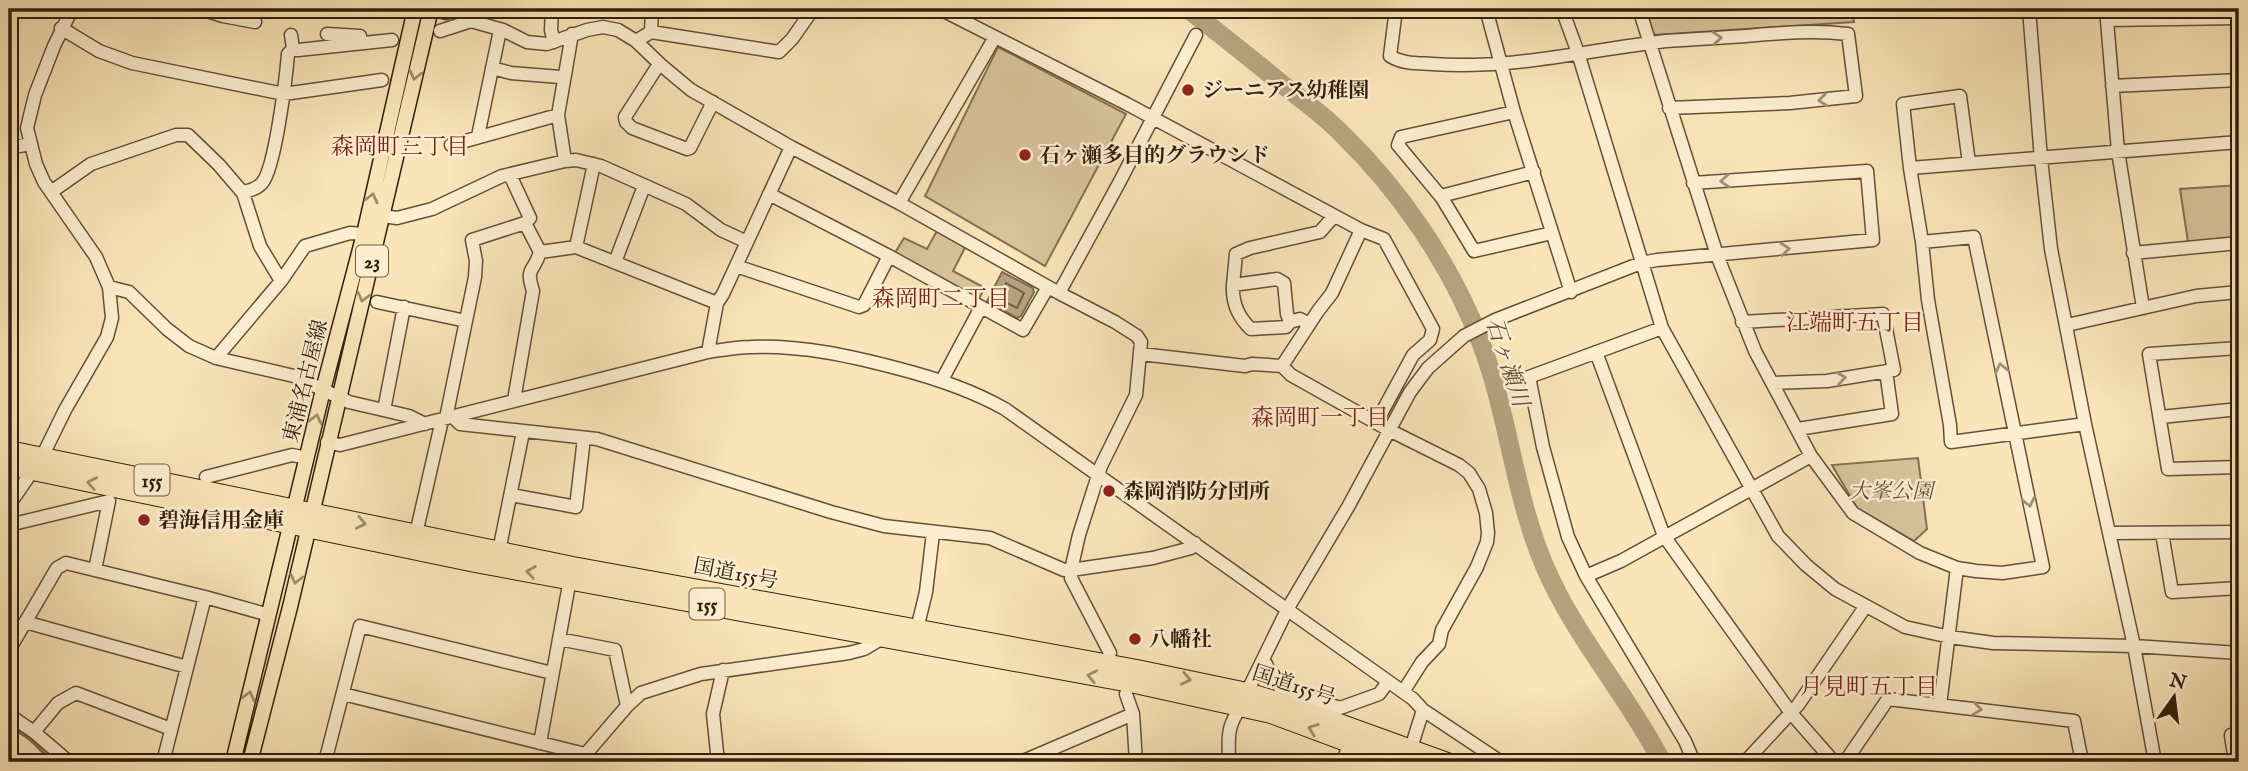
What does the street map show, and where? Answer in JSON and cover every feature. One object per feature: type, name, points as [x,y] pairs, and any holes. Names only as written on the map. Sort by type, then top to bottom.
[{"type":"highway","name":"国道155号","points":[[9,450],[37,464],[301,518],[475,563],[1135,684],[1244,700],[1281,702],[1405,755]]},
{"type":"highway","name":"国道155号","points":[[9,466],[37,464]]},
{"type":"highway","name":"国道155号","points":[[301,518],[416,534],[1137,668],[1244,700],[1270,714],[1350,743],[1447,762]]},
{"type":"main road","name":"東浦名古屋線","points":[[250,762],[290,607],[307,458],[364,234],[415,9]]},
{"type":"main road","name":"東浦名古屋線","points":[[233,762],[269,615],[327,442],[431,9]]},
{"type":"street","points":[[9,505],[37,464],[107,337],[113,318],[109,287],[96,257],[51,192],[36,164],[27,128],[29,114],[61,28],[72,9]]},
{"type":"street","points":[[201,9],[255,22]]},
{"type":"street","points":[[431,9],[446,13],[458,9]]},
{"type":"street","points":[[552,9],[551,30],[554,42]]},
{"type":"street","points":[[651,32],[652,9]]},
{"type":"street","points":[[636,41],[651,32],[779,52],[792,39],[813,9]]},
{"type":"street","points":[[940,9],[1361,230],[1384,239],[1433,329],[1430,340],[1413,355],[1376,423]]},
{"type":"street","points":[[1396,9],[1390,57],[1399,62],[1453,66],[1500,65],[1553,59],[1578,53],[1663,42],[1792,32],[1848,34],[1856,96],[1790,103],[1669,108]]},
{"type":"street","points":[[1486,9],[1514,112],[1571,292]]},
{"type":"street","points":[[1562,9],[1578,53],[1662,328],[1778,536],[1806,565],[1835,589],[1865,607],[1905,627],[1950,637],[1993,643],[2134,646],[2239,653]]},
{"type":"street","points":[[1639,9],[1717,256],[1742,322],[1811,456],[1853,513],[1920,553],[1956,568],[2002,573],[2043,567],[1974,237],[1922,242]]},
{"type":"street","points":[[2029,9],[2041,159],[2052,249],[2085,424],[2134,646],[2155,762]]},
{"type":"street","points":[[2143,308],[2118,151],[2106,14],[2239,18]]},
{"type":"street","points":[[440,31],[468,21],[482,22],[527,42],[547,44],[572,34],[603,27],[618,30],[636,41],[691,90],[1137,336],[1141,342],[1141,354],[1136,395],[1098,475],[1071,570],[1071,578],[1110,653]]},
{"type":"street","points":[[61,28],[99,51],[132,63],[284,94],[382,80]]},
{"type":"street","points":[[478,136],[499,35],[503,30]]},
{"type":"street","points":[[327,34],[358,37],[391,32],[409,36]]},
{"type":"street","points":[[565,161],[558,115],[572,34]]},
{"type":"street","points":[[769,194],[1023,330],[1054,290],[1119,183],[1196,35]]},
{"type":"street","points":[[900,203],[995,37]]},
{"type":"street","points":[[242,192],[258,187],[267,174],[292,42],[298,50],[392,40]]},
{"type":"street","points":[[659,64],[625,117],[632,128],[687,149],[690,148],[713,102]]},
{"type":"street","points":[[492,68],[510,73],[560,77],[565,75]]},
{"type":"street","points":[[2112,86],[2239,80]]},
{"type":"street","points":[[1969,163],[1960,96],[1903,104],[1928,300],[1951,442],[2085,424]]},
{"type":"street","points":[[1514,112],[1401,137],[1398,145],[1441,196],[1474,251],[1552,233]]},
{"type":"street","points":[[451,145],[558,115]]},
{"type":"street","points":[[51,192],[91,164],[181,134],[188,135],[242,192],[260,246],[281,281]]},
{"type":"street","points":[[1910,168],[2239,142]]},
{"type":"street","points":[[9,148],[30,144]]},
{"type":"street","points":[[708,352],[717,303],[791,147]]},
{"type":"street","points":[[383,216],[397,218],[432,209],[502,176],[576,160],[594,164],[686,204],[721,230],[747,242]]},
{"type":"street","points":[[576,247],[594,164]]},
{"type":"street","points":[[1229,762],[1228,738],[1231,723],[1288,608],[1348,507],[1410,392],[1428,368],[1455,342],[1495,320],[1642,263],[1873,240],[1867,171],[1693,183]]},
{"type":"street","points":[[1441,196],[1534,172]]},
{"type":"street","points":[[416,534],[447,418],[475,277],[476,261],[472,240],[525,223],[530,218],[510,175]]},
{"type":"street","points":[[615,262],[644,186]]},
{"type":"street","points":[[1309,324],[1300,319],[1290,322],[1286,327],[1251,328],[1242,320],[1233,299],[1236,254],[1320,232],[1334,216]]},
{"type":"street","points":[[514,400],[533,291],[528,275],[537,263],[540,252],[525,223]]},
{"type":"street","points":[[1282,366],[1332,293],[1361,230]]},
{"type":"street","points":[[216,358],[281,281],[305,246],[350,233],[364,234]]},
{"type":"street","points":[[2133,253],[2239,243]]},
{"type":"street","points":[[540,252],[576,247],[717,303]]},
{"type":"street","points":[[736,266],[859,307],[864,305],[890,257]]},
{"type":"street","points":[[1233,285],[1277,279],[1284,283],[1290,322]]},
{"type":"street","points":[[109,287],[129,292],[189,346],[216,358],[294,376],[349,402],[409,416],[425,424]]},
{"type":"street","points":[[2067,325],[2196,296],[2239,292]]},
{"type":"street","points":[[377,302],[466,321]]},
{"type":"street","points":[[384,410],[404,307]]},
{"type":"street","points":[[942,380],[980,309]]},
{"type":"street","points":[[1742,322],[1883,314],[1894,370],[1827,381],[1773,383]]},
{"type":"street","points":[[1662,328],[1529,377],[1543,447],[1568,537],[1586,576],[1685,741],[1693,762]]},
{"type":"street","points":[[327,442],[340,445],[708,352],[750,347],[798,348],[851,356],[942,380],[982,396],[1005,409],[1288,608],[1413,699],[1423,710],[1501,762]]},
{"type":"street","points":[[2239,348],[2149,354],[2168,469],[2239,467]]},
{"type":"street","points":[[1596,352],[1664,536],[1791,713],[1834,762]]},
{"type":"street","points":[[1141,354],[1245,366],[1282,366],[1291,375],[1469,472],[1479,489],[1486,513],[1488,533],[1483,552],[1446,621],[1439,644],[1422,662],[1403,692]]},
{"type":"street","points":[[1798,429],[1892,414],[1886,371]]},
{"type":"street","points":[[2161,416],[2239,409]]},
{"type":"street","points":[[447,418],[460,424],[597,439],[884,526],[990,538],[1064,570],[1153,558],[1191,548],[1195,543]]},
{"type":"street","points":[[499,551],[523,432]]},
{"type":"street","points":[[511,495],[576,508],[584,438]]},
{"type":"street","points":[[206,477],[292,455],[307,458]]},
{"type":"street","points":[[1586,576],[1621,561],[1811,456]]},
{"type":"street","points":[[9,525],[109,501],[95,570]]},
{"type":"street","points":[[2109,533],[2239,532]]},
{"type":"street","points":[[918,629],[926,592],[933,533]]},
{"type":"street","points":[[2162,533],[2172,592],[2239,588]]},
{"type":"street","points":[[9,650],[57,568],[66,563],[269,615]]},
{"type":"street","points":[[1940,705],[1956,568]]},
{"type":"street","points":[[540,743],[570,579]]},
{"type":"street","points":[[163,762],[205,597]]},
{"type":"street","points":[[1745,762],[1791,713],[1865,607]]},
{"type":"street","points":[[26,622],[187,667]]},
{"type":"street","points":[[325,762],[360,626],[552,673]]},
{"type":"street","points":[[343,694],[540,743],[582,758],[641,693],[701,674],[829,658],[864,649],[884,637]]},
{"type":"street","points":[[559,639],[615,650],[627,706]]},
{"type":"street","points":[[1261,663],[1266,664],[1274,681],[1282,689],[1340,708],[1379,694],[1388,682]]},
{"type":"street","points":[[718,762],[713,714],[723,670]]},
{"type":"street","points":[[34,732],[58,703],[76,693],[171,729]]},
{"type":"street","points":[[1126,694],[1133,714],[1136,762]]},
{"type":"street","points":[[1845,762],[1888,699],[2074,721],[2082,762]]},
{"type":"street","points":[[1405,755],[1423,710]]},
{"type":"street","points":[[1021,762],[1133,714]]},
{"type":"street","points":[[9,715],[69,762]]},
{"type":"street","points":[[2235,762],[2231,735],[2239,735]]},
{"type":"street","points":[[1334,762],[1344,758],[1350,743]]},
{"type":"green space","points":[[1645,9],[1852,9],[1854,22],[1654,35]]},
{"type":"green space","name":"石ヶ瀬多目的グラウンド","points":[[998,47],[1126,114],[1045,266],[925,196]]},
{"type":"green space","points":[[2239,185],[2239,237],[2188,242],[2180,189]]},
{"type":"green space","points":[[939,227],[968,242],[953,271],[985,288],[978,300],[893,256],[904,238],[927,249]]},
{"type":"green space","name":"大峯公園","points":[[1918,458],[1927,529],[1914,541],[1857,508],[1832,465]]},
{"type":"water","points":[[1002,272],[1033,288],[1034,292],[1021,316],[1017,318],[987,301]]},
{"type":"waterway","name":"石ヶ瀬川","points":[[1188,9],[1340,132],[1403,203],[1439,257],[1469,314],[1491,371],[1526,512],[1545,567],[1571,617],[1662,762]]},
{"type":"waterway","points":[[9,729],[27,737],[52,762]]},
{"type":"place","name":"ジーニアス幼稚園","points":[[1188,90]]},
{"type":"place","name":"石ヶ瀬多目的グラウンド","points":[[1025,155]]},
{"type":"place","name":"森岡消防分団所","points":[[1109,491]]},
{"type":"place","name":"碧海信用金庫","points":[[144,520]]},
{"type":"place","name":"八幡社","points":[[1135,639]]},
{"type":"district","name":"森岡町三丁目","points":[[400,146]]},
{"type":"district","name":"森岡町二丁目","points":[[941,298]]},
{"type":"district","name":"江端町五丁目","points":[[1855,322]]},
{"type":"district","name":"森岡町一丁目","points":[[1320,417]]},
{"type":"district","name":"月見町五丁目","points":[[1869,686]]}]
